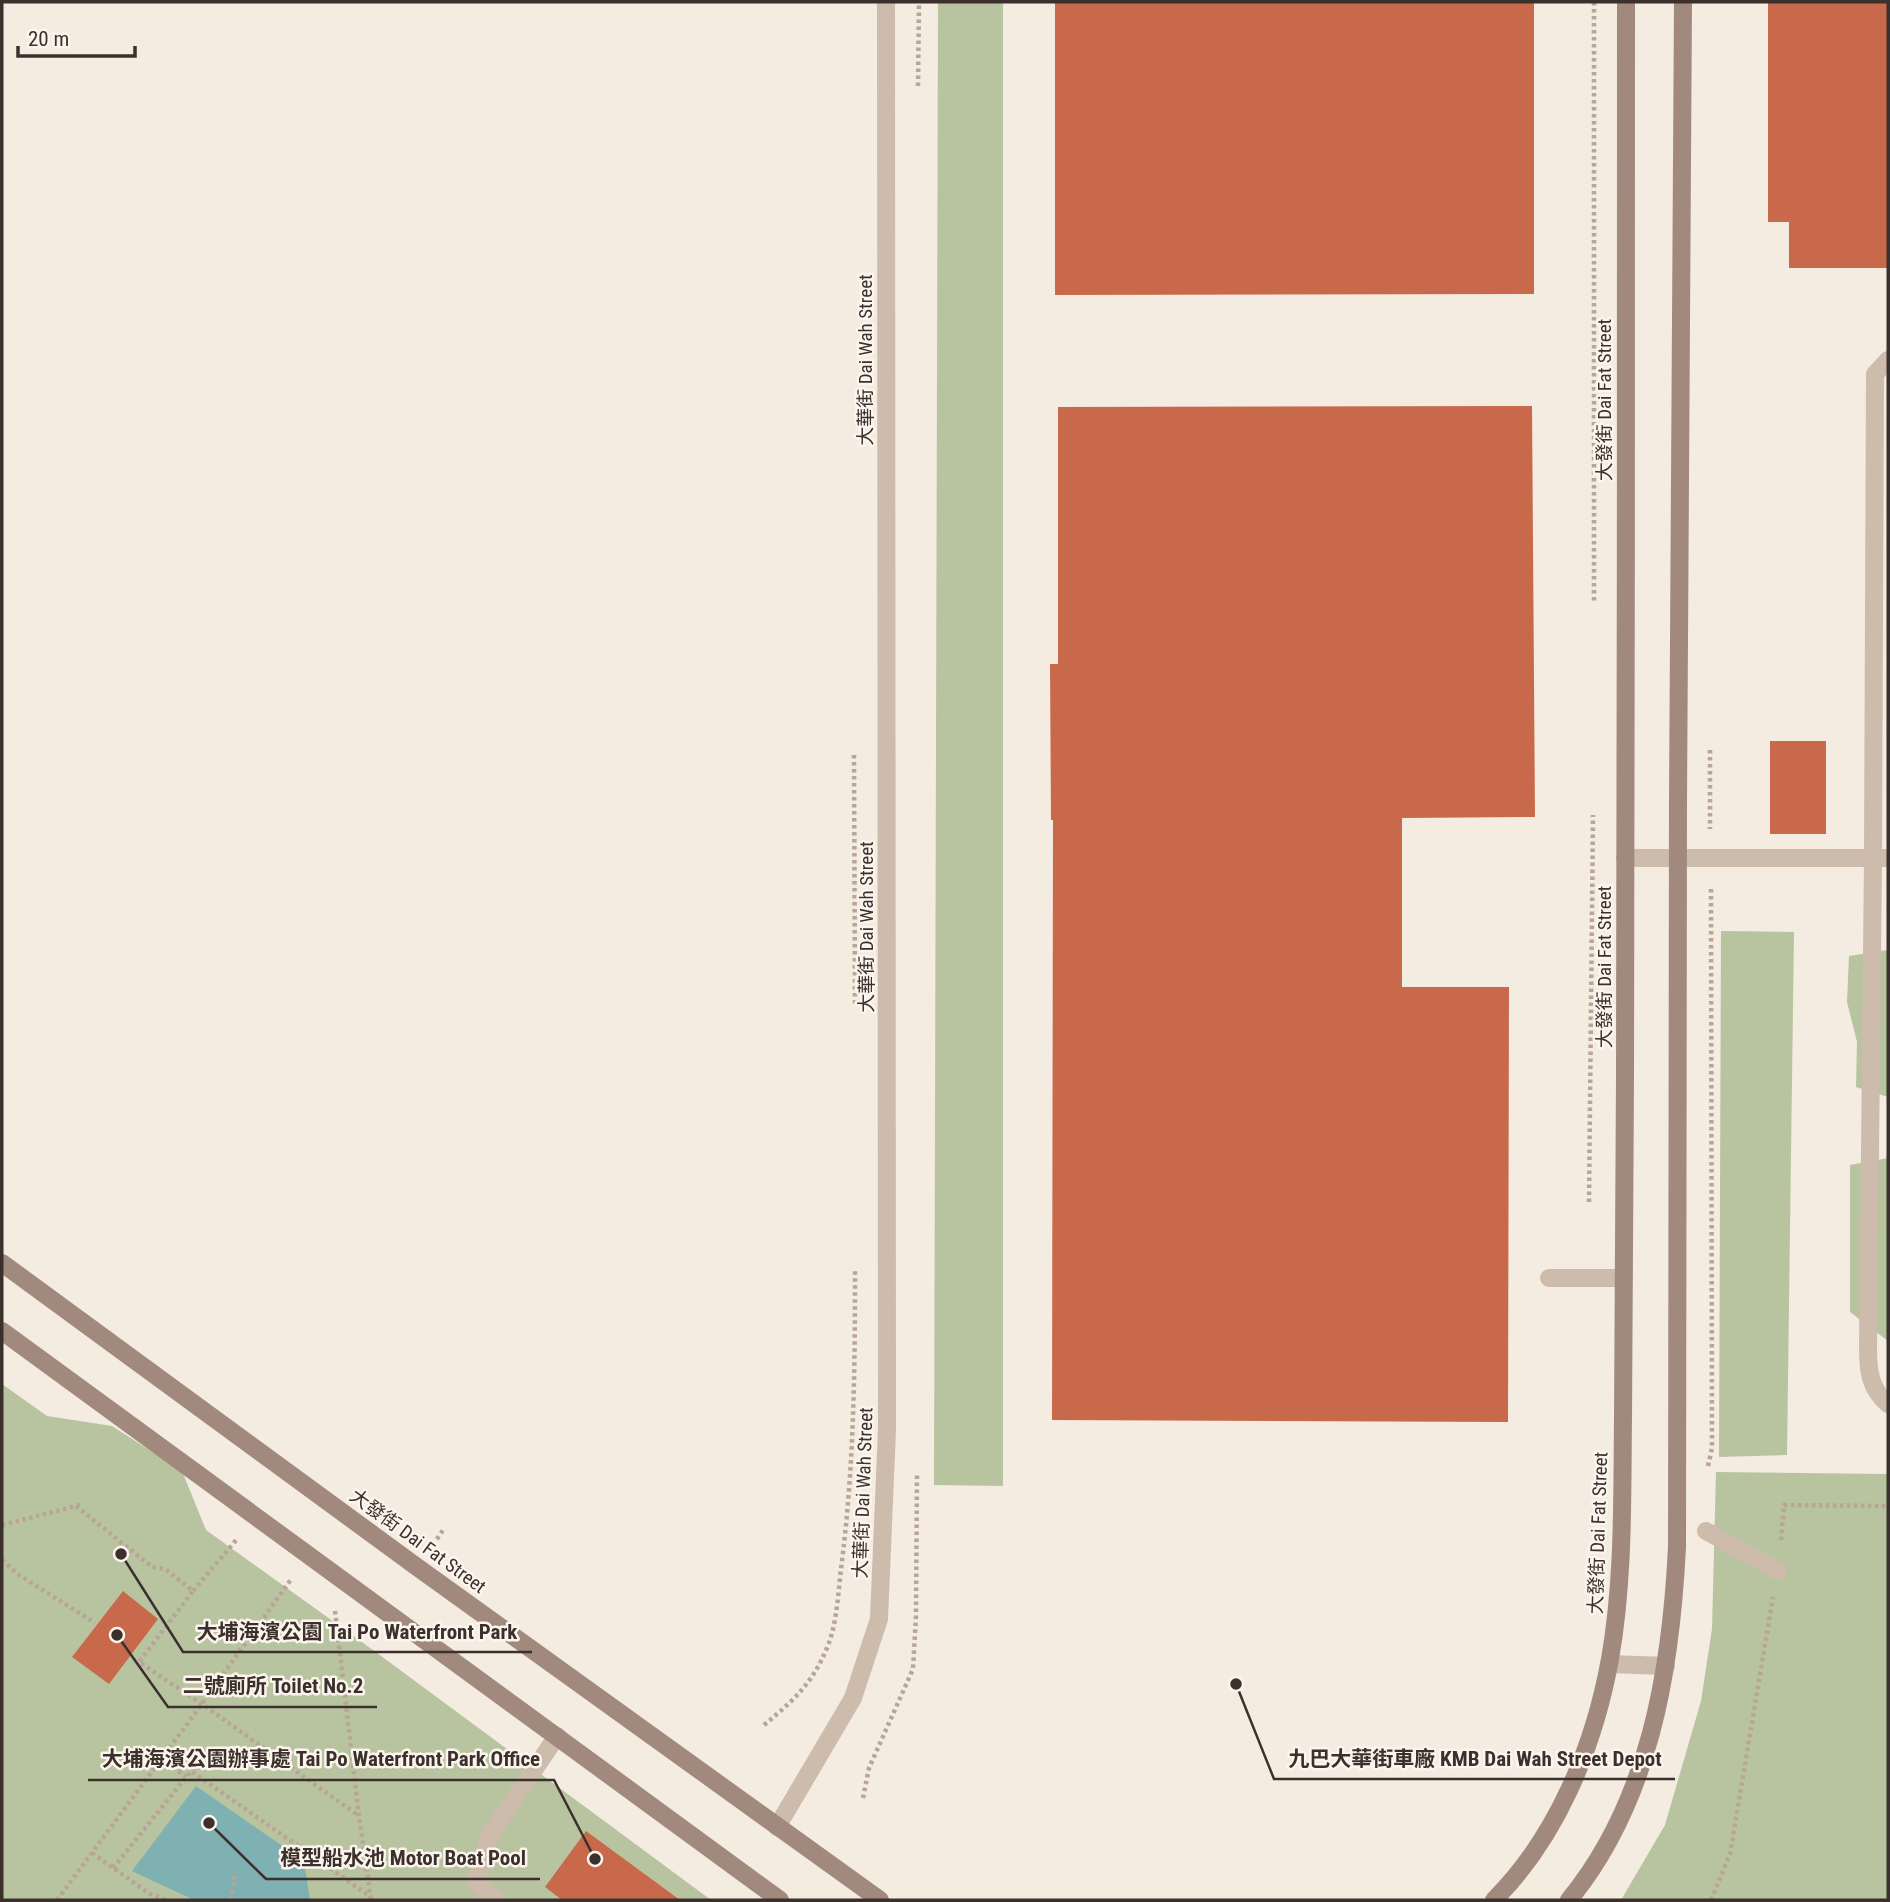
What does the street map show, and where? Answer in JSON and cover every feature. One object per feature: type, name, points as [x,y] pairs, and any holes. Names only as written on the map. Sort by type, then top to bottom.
[{"type":"street","name":"大華街 Dai Wah Street","points":[[776,1827],[853,1698],[879,1619],[887,1430],[886,2]]},
{"type":"street","name":"大發街 Dai Fat Street","points":[[1494,1900],[1531,1856],[1555,1818],[1576,1774],[1595,1722],[1609,1664],[1618,1609],[1622,1545],[1624,1278],[1626,2]]},
{"type":"street","points":[[1569,1900],[1598,1857],[1623,1812],[1637,1779],[1655,1721],[1667,1666],[1677,1547],[1683,2]]},
{"type":"street","points":[[1888,360],[1875,374],[1881,858],[1868,1373],[1878,1396],[1888,1404]]},
{"type":"street","points":[[1625,858],[1881,858]]},
{"type":"street","name":"大發街 Dai Fat Street","points":[[2,1263],[417,1567],[880,1900]]},
{"type":"street","points":[[1549,1278],[1624,1278]]},
{"type":"street","points":[[2,1331],[780,1900]]},
{"type":"street","points":[[1706,1531],[1778,1570]]},
{"type":"street","points":[[1609,1664],[1667,1666]]},
{"type":"street","points":[[496,1900],[476,1883],[489,1836],[558,1736]]},
{"type":"path","points":[[1594,2],[1594,616]]},
{"type":"path","points":[[855,744],[855,1009]]},
{"type":"path","points":[[1707,1474],[1712,1448],[1710,745]]},
{"type":"path","points":[[1590,1202],[1594,811]]},
{"type":"path","points":[[764,1725],[803,1692],[828,1647],[835,1615],[849,1510],[855,1376],[855,1268]]},
{"type":"path","points":[[2,1525],[78,1505],[152,1567],[165,1569],[193,1591]]},
{"type":"path","points":[[1712,1900],[1730,1854],[1778,1570],[1784,1505],[1888,1506]]},
{"type":"path","points":[[237,1539],[139,1662],[359,1816]]},
{"type":"path","points":[[2,1560],[19,1575],[95,1623]]},
{"type":"path","points":[[57,1900],[292,1578]]},
{"type":"path","points":[[335,1611],[371,1899]]},
{"type":"path","points":[[162,1758],[186,1777]]},
{"type":"path","points":[[113,1868],[191,1771],[371,1899]]},
{"type":"path","points":[[92,1853],[150,1894],[167,1900]]},
{"type":"path","points":[[231,1900],[235,1872]]},
{"type":"green space","points":[[938,2],[1003,2],[1003,1486],[934,1485]]},
{"type":"green space","points":[[1721,931],[1794,932],[1787,1455],[1719,1457]]},
{"type":"green space","points":[[1888,950],[1888,1097],[1856,1087],[1857,1042],[1847,1002],[1849,956]]},
{"type":"green space","points":[[1888,1158],[1888,1341],[1850,1312],[1850,1165]]},
{"type":"green space","points":[[2,1384],[47,1416],[112,1426],[182,1471],[206,1530],[711,1900],[2,1900]]},
{"type":"green space","points":[[1716,1472],[1888,1474],[1888,1900],[1621,1900],[1665,1825],[1701,1701],[1712,1629]]},
{"type":"water","points":[[196,1786],[304,1861],[310,1900],[194,1900],[132,1871]]},
{"type":"building","points":[[1055,2],[1534,2],[1534,294],[1055,295]]},
{"type":"building","points":[[1768,2],[1888,2],[1888,268],[1789,268],[1789,222],[1768,222]]},
{"type":"building","points":[[1532,406],[1535,817],[1402,818],[1402,987],[1509,987],[1508,1422],[1052,1420],[1053,820],[1050,664],[1058,664],[1058,407]]},
{"type":"building","points":[[1770,741],[1826,741],[1826,834],[1770,834]]},
{"type":"building","points":[[123,1591],[158,1619],[109,1684],[72,1657]]},
{"type":"building","points":[[586,1831],[680,1900],[562,1900],[545,1887]]},
{"type":"place","name":"大埔海濱公園 Tai Po Waterfront Park","points":[[121,1554]]},
{"type":"place","name":"二號廁所 Toilet No.2","points":[[117,1635]]},
{"type":"place","name":"九巴大華街車廠 KMB Dai Wah Street Depot","points":[[1236,1684]]},
{"type":"place","name":"模型船水池 Motor Boat Pool","points":[[209,1823]]},
{"type":"place","name":"大埔海濱公園辦事處 Tai Po Waterfront Park Office","points":[[595,1859]]}]
